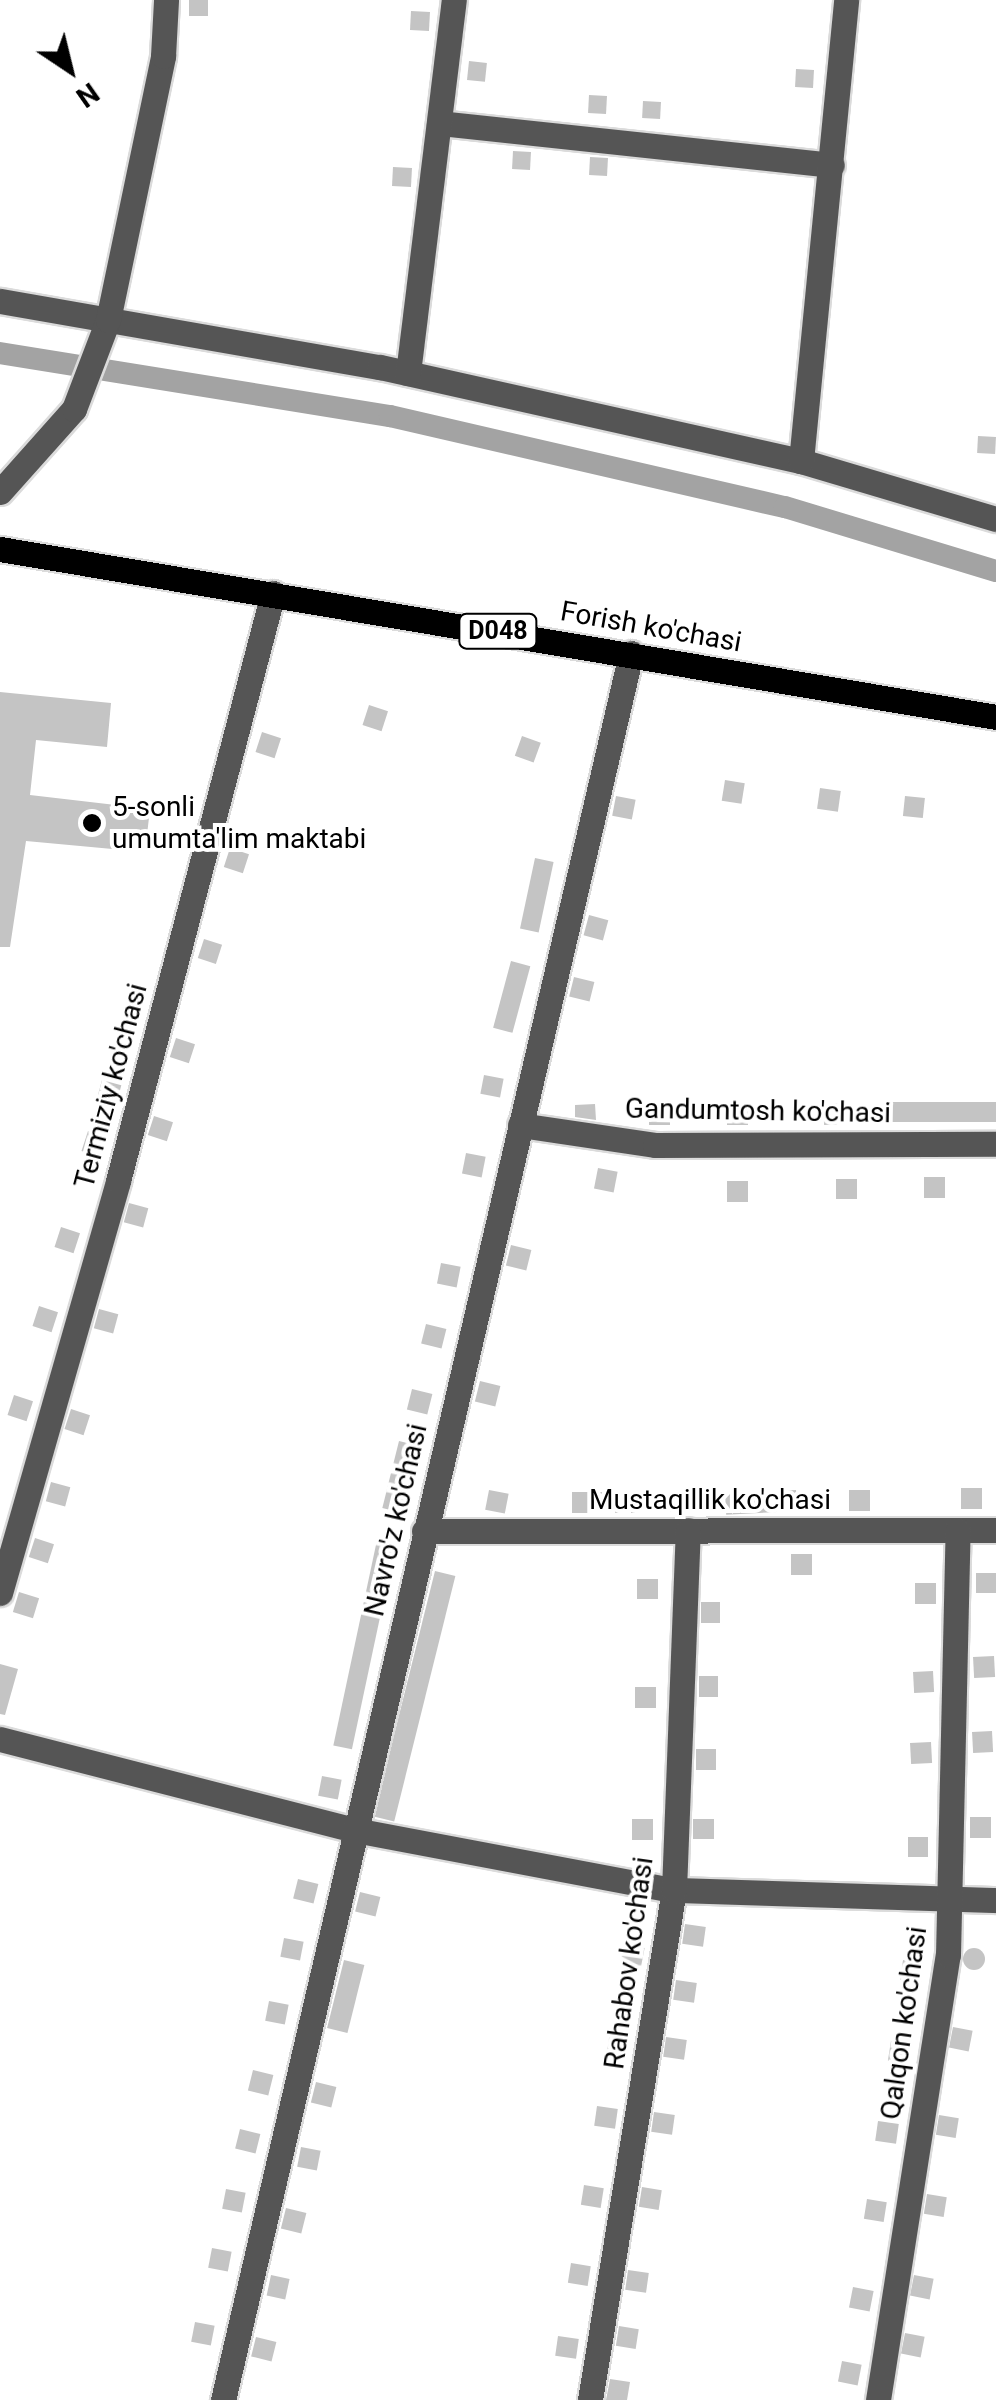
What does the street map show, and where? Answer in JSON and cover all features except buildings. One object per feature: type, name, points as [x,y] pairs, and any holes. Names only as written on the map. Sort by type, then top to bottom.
[{"type":"main road","name":"Forish ko'chasi","points":[[0,549],[996,717]]},
{"type":"street","points":[[0,492],[74,410],[108,320],[164,56],[166,0]]},
{"type":"street","points":[[408,374],[454,0]]},
{"type":"street","points":[[802,461],[846,0]]},
{"type":"street","points":[[438,122],[832,164]]},
{"type":"street","points":[[0,301],[408,374],[802,461],[996,519]]},
{"type":"street","name":"Termiziy ko'chasi","points":[[0,1593],[118,1181],[272,593]]},
{"type":"street","name":"Navro'z ko'chasi","points":[[223,2400],[630,653]]},
{"type":"street","name":"Gandumtosh ko'chasi","points":[[520,1125],[654,1145],[996,1144]]},
{"type":"street","name":"Rahabov ko'chasi","points":[[590,2400],[674,1890],[688,1530]]},
{"type":"street","name":"Qalqon ko'chasi","points":[[878,2400],[948,1956],[958,1530]]},
{"type":"street","name":"Mustaqillik ko'chasi","points":[[424,1531],[996,1530]]},
{"type":"street","points":[[0,1739],[354,1830],[674,1890],[996,1900]]},
{"type":"waterway","points":[[0,353],[390,416],[785,507],[996,571]]},
{"type":"place","name":"5-sonli umumta'lim maktabi","points":[[92,823]]}]
